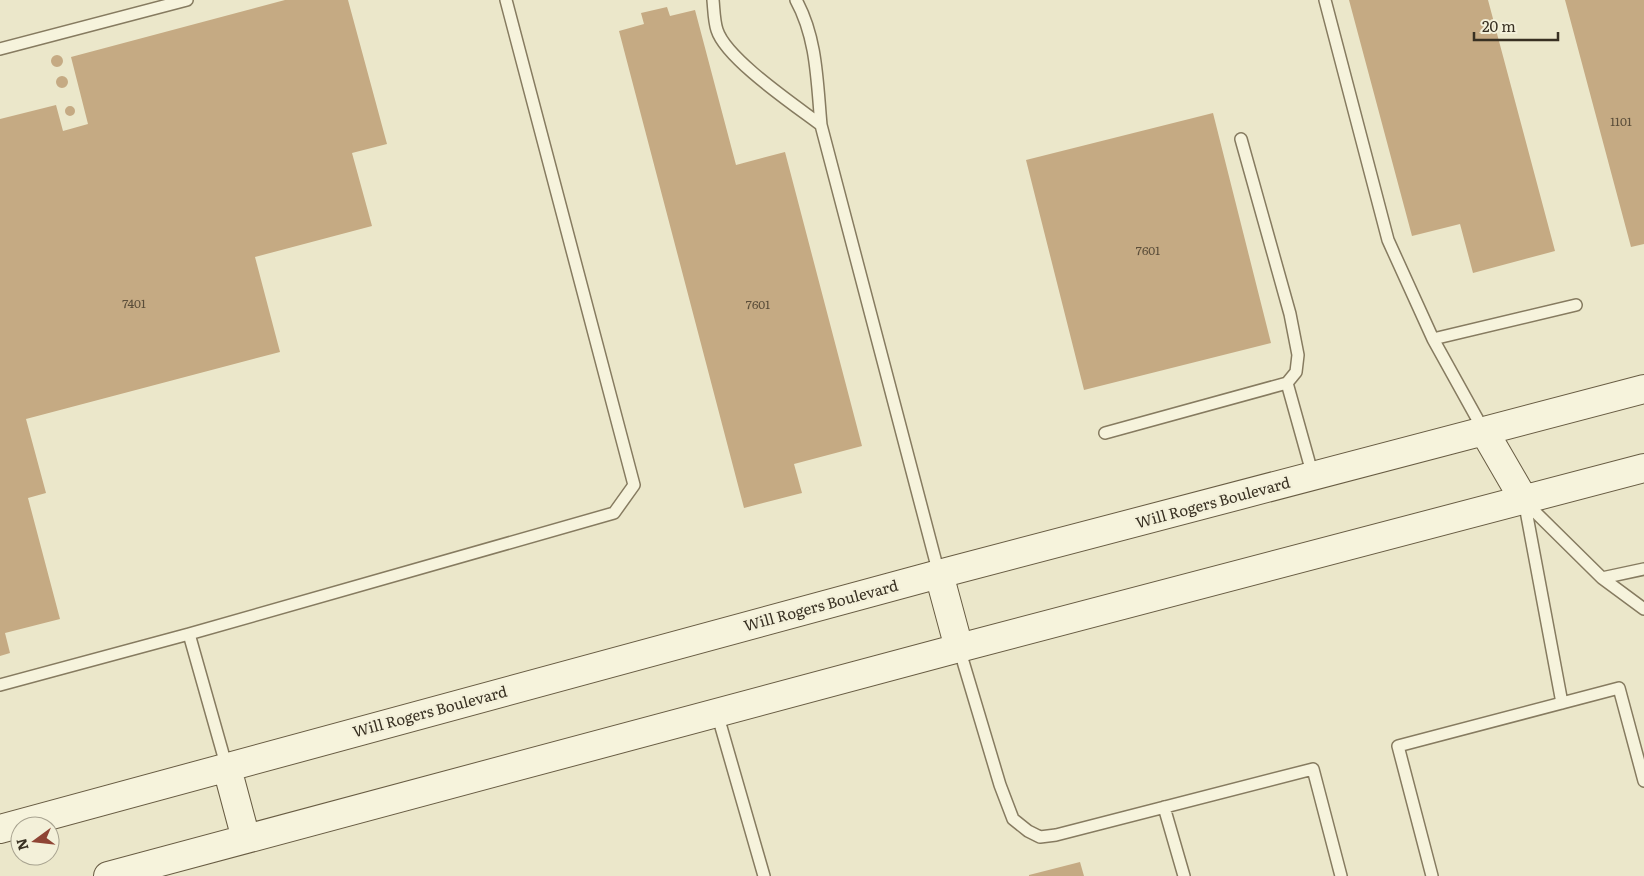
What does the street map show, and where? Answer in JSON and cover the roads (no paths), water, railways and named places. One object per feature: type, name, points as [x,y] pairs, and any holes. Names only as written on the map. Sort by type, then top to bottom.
[{"type":"main road","name":"Will Rogers Boulevard","points":[[0,829],[939,574],[1644,389]]},
{"type":"main road","points":[[1484,431],[1524,500]]},
{"type":"main road","points":[[108,876],[959,648],[1644,468]]},
{"type":"main road","points":[[939,574],[959,648]]},
{"type":"main road","points":[[227,768],[246,839]]},
{"type":"lane","points":[[0,49],[187,0]]},
{"type":"lane","points":[[0,685],[189,634],[614,513],[634,485],[506,0]]},
{"type":"lane","points":[[713,0],[717,31],[733,54],[776,93],[821,125]]},
{"type":"lane","points":[[796,0],[802,10],[814,46],[821,125],[939,574]]},
{"type":"lane","points":[[1325,0],[1388,240],[1433,339],[1484,431]]},
{"type":"lane","points":[[1105,433],[1287,383],[1296,372],[1298,355],[1290,314],[1241,138]]},
{"type":"lane","points":[[1433,339],[1576,306]]},
{"type":"lane","points":[[1287,383],[1313,476]]},
{"type":"lane","points":[[1524,500],[1602,578],[1644,609]]},
{"type":"lane","points":[[1524,500],[1562,703]]},
{"type":"lane","points":[[1602,578],[1644,569]]},
{"type":"lane","points":[[189,634],[227,768]]},
{"type":"lane","points":[[959,648],[1000,785],[1013,818],[1028,832],[1040,837],[1056,835],[1313,769],[1341,876]]},
{"type":"lane","points":[[1432,876],[1398,746],[1620,688],[1644,781]]},
{"type":"lane","points":[[717,713],[764,876]]},
{"type":"lane","points":[[1164,807],[1184,876]]}]
